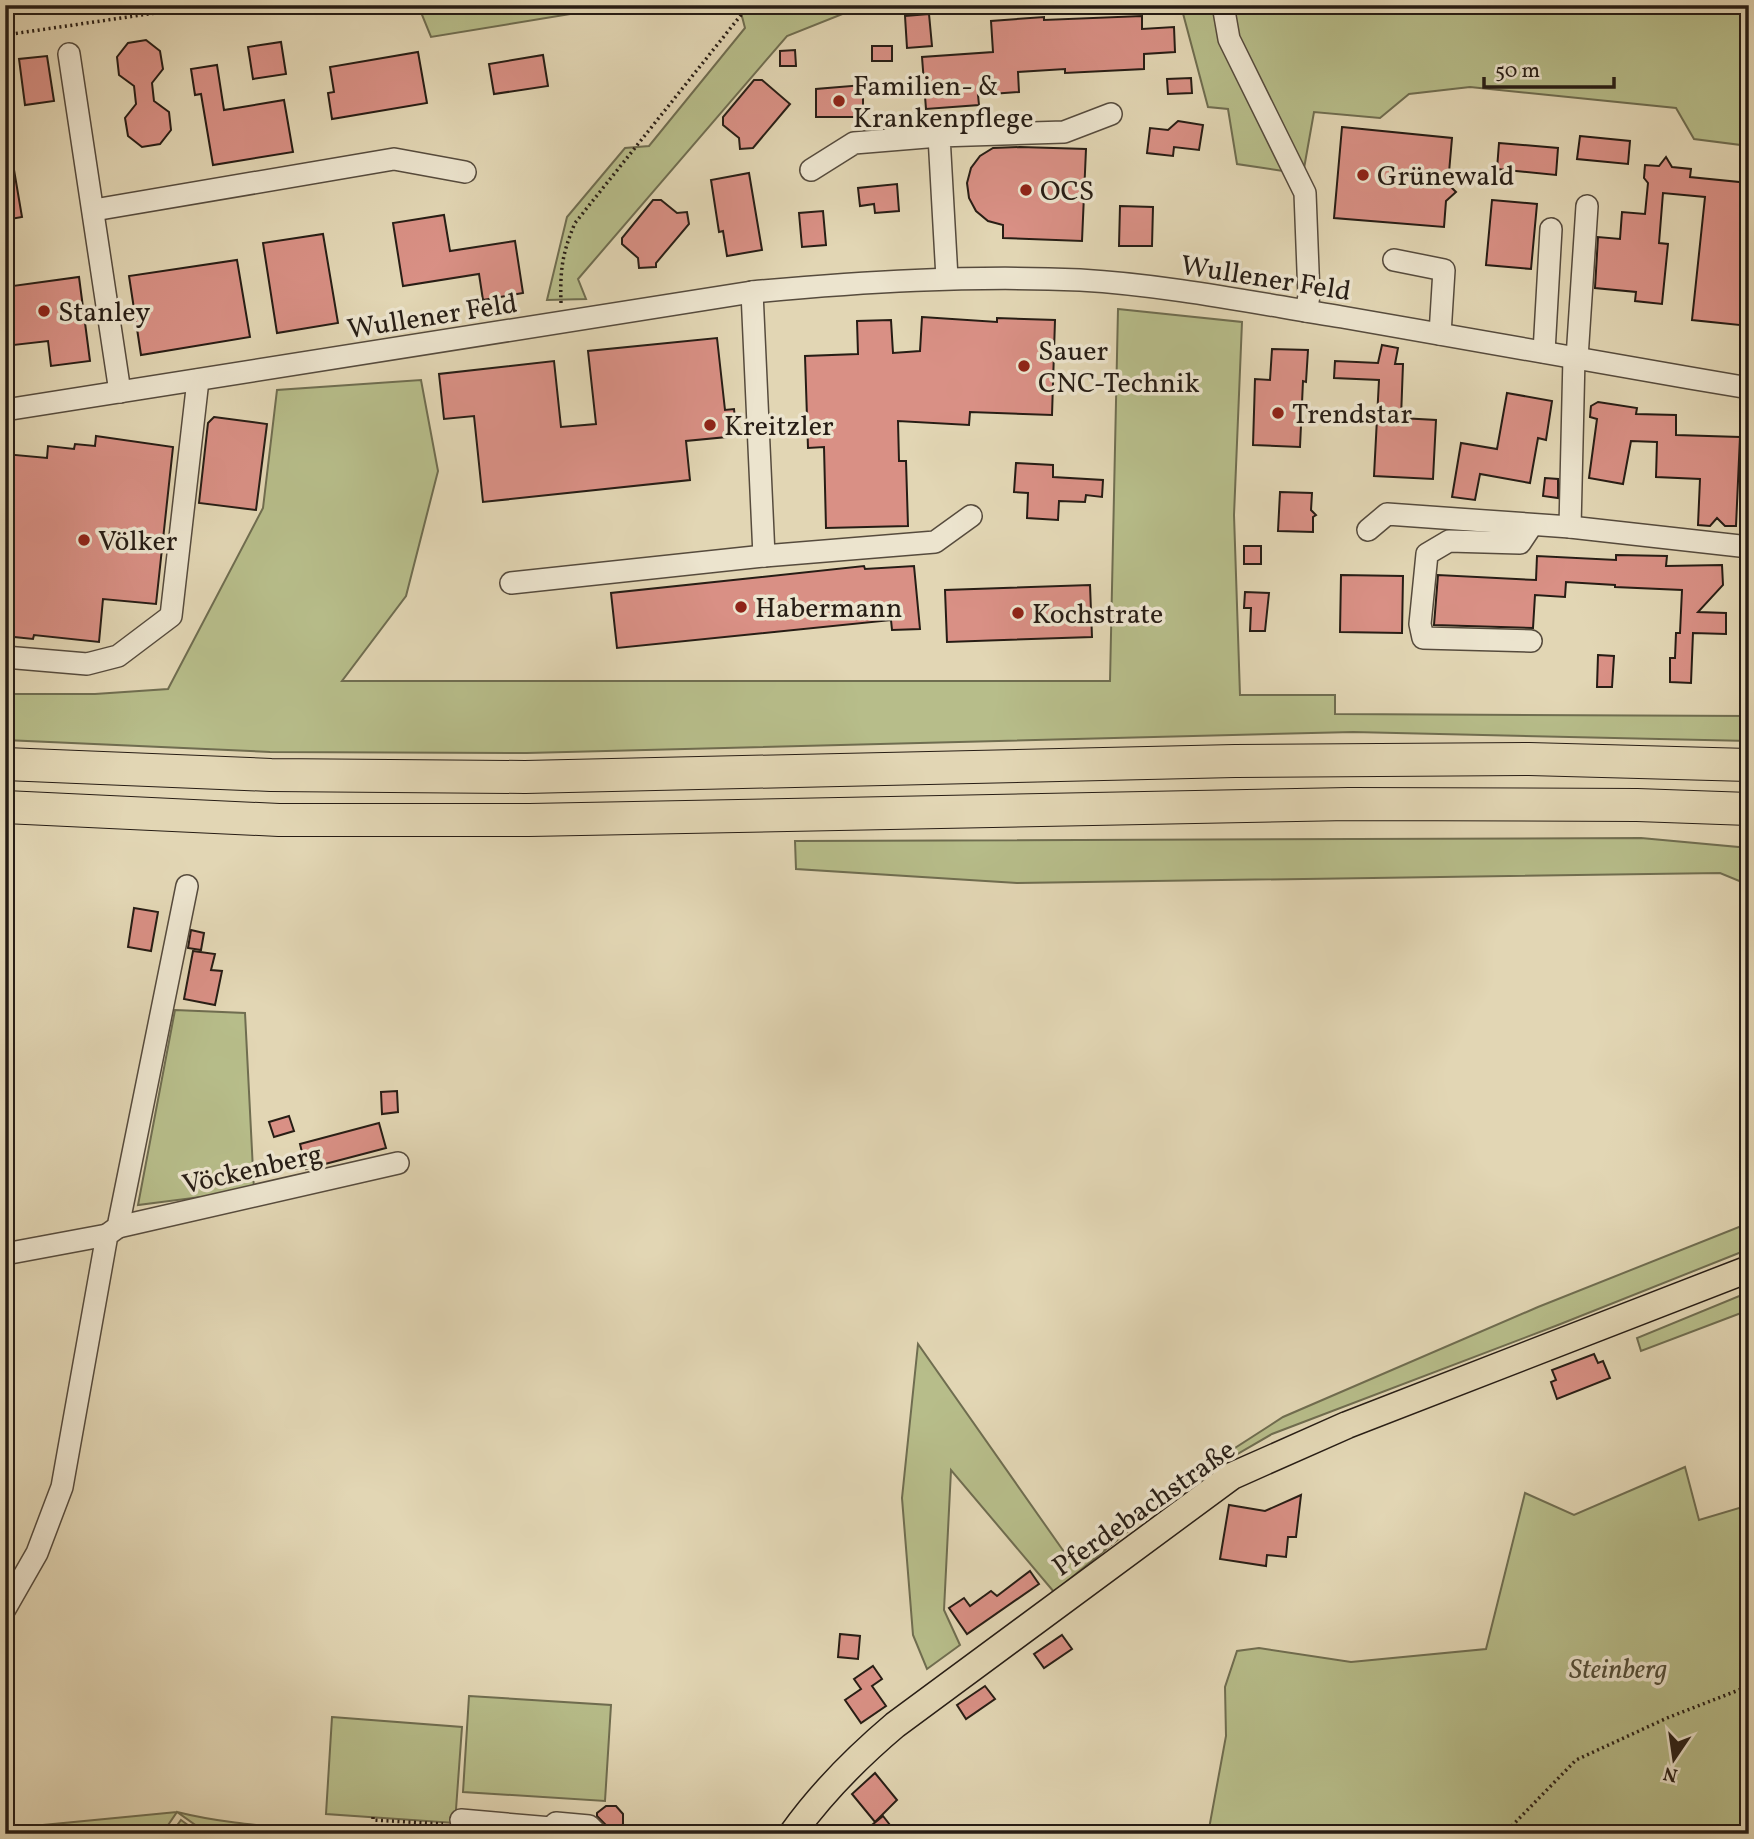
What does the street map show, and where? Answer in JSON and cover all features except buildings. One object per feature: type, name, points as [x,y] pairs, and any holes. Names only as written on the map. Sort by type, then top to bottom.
[{"type":"highway","points":[[5,764],[271,775],[512,776],[1249,761],[1529,759],[1749,765]]},
{"type":"highway","points":[[5,807],[279,820],[529,820],[1335,804],[1637,805],[1749,809]]},
{"type":"highway","points":[[1637,805],[1749,831]]},
{"type":"main road","name":"Pferdebachstraße","points":[[792,1834],[833,1782],[895,1725],[1232,1476],[1347,1425],[1749,1269]]},
{"type":"street","points":[[1223,5],[1229,39],[1305,193],[1310,296],[1306,311]]},
{"type":"street","points":[[69,54],[120,393]]},
{"type":"street","points":[[810,170],[853,144],[939,136],[1064,132],[1111,114]]},
{"type":"street","points":[[939,136],[947,278]]},
{"type":"street","points":[[94,210],[394,159],[465,172]]},
{"type":"street","points":[[1570,527],[1576,358],[1587,206]]},
{"type":"street","points":[[1544,352],[1551,229]]},
{"type":"street","points":[[1394,260],[1444,270],[1440,334]]},
{"type":"street","name":"Wullener Feld","points":[[5,411],[752,292],[852,282],[947,278],[1079,280],[1128,284],[1306,311],[1749,388]]},
{"type":"street","points":[[752,292],[764,556]]},
{"type":"street","points":[[5,657],[87,664],[118,656],[171,616],[198,380]]},
{"type":"street","points":[[1368,530],[1387,514],[1570,527],[1749,547]]},
{"type":"street","points":[[511,583],[764,556],[935,542],[971,516]]},
{"type":"street","points":[[1531,641],[1423,638],[1420,624],[1427,554],[1449,541],[1520,543],[1532,525]]},
{"type":"street","points":[[5,1609],[37,1553],[62,1487],[112,1231],[187,886]]},
{"type":"street","name":"Vöckenberg","points":[[5,1254],[398,1163]]},
{"type":"street","points":[[461,1820],[551,1828],[556,1823],[589,1826],[597,1834]]},
{"type":"path","points":[[5,34],[210,5]]},
{"type":"path","points":[[561,323],[560,275],[564,251],[575,223],[750,5]]},
{"type":"path","points":[[1504,1834],[1576,1760],[1667,1718],[1749,1686]]},
{"type":"path","points":[[373,1817],[373,1820],[454,1825],[461,1820]]},
{"type":"green space","points":[[418,5],[625,5],[431,37]]},
{"type":"green space","points":[[739,5],[865,5],[787,36],[578,279],[586,299],[547,300],[567,217],[625,148],[649,146],[745,28]]},
{"type":"green space","points":[[1172,5],[1749,5],[1749,146],[1694,139],[1676,108],[1470,87],[1409,94],[1380,118],[1314,112],[1303,174],[1237,164],[1228,109],[1208,107],[1181,6]]},
{"type":"green space","points":[[1118,309],[1242,322],[1234,515],[1240,695],[1335,695],[1335,714],[1749,716],[1749,741],[1353,732],[527,753],[270,752],[5,740],[5,694],[95,694],[168,689],[263,508],[277,390],[421,380],[438,471],[406,596],[342,681],[1110,681]]},
{"type":"green space","points":[[1641,838],[1749,848],[1749,885],[1720,873],[1017,883],[796,869],[795,841]]},
{"type":"green space","points":[[175,1010],[245,1013],[254,1190],[201,1205],[200,1197],[138,1205]]},
{"type":"green space","points":[[1749,1223],[1749,1249],[1272,1434],[1210,1470],[1138,1523],[1054,1592],[951,1470],[944,1610],[960,1645],[927,1669],[913,1635],[902,1498],[918,1344],[1067,1556],[1283,1417],[1538,1307]]},
{"type":"green space","points":[[1749,1292],[1749,1310],[1641,1351],[1637,1338]]},
{"type":"green space","name":"Steinberg","points":[[1685,1467],[1699,1520],[1749,1505],[1749,1834],[1208,1834],[1226,1736],[1225,1687],[1237,1651],[1259,1648],[1351,1662],[1486,1649],[1525,1493],[1574,1515]]},
{"type":"green space","points":[[469,1696],[611,1705],[605,1801],[463,1792]]},
{"type":"green space","points":[[332,1717],[462,1727],[455,1823],[326,1814]]},
{"type":"green space","points":[[177,1812],[240,1823],[347,1834],[208,1834]]},
{"type":"green space","points":[[177,1812],[162,1834],[33,1834],[43,1825]]},
{"type":"green space","points":[[181,1820],[200,1834],[171,1834]]},
{"type":"place","name":"Familien- & Krankenpflege","points":[[839,101]]},
{"type":"place","name":"Grünewald","points":[[1363,175]]},
{"type":"place","name":"OCS","points":[[1026,190]]},
{"type":"place","name":"Stanley","points":[[44,311]]},
{"type":"place","name":"Sauer CNC-Technik","points":[[1024,366]]},
{"type":"place","name":"Trendstar","points":[[1278,413]]},
{"type":"place","name":"Kreitzler","points":[[710,425]]},
{"type":"place","name":"Völker","points":[[84,540]]},
{"type":"place","name":"Habermann","points":[[741,607]]},
{"type":"place","name":"Kochstrate","points":[[1018,613]]}]
